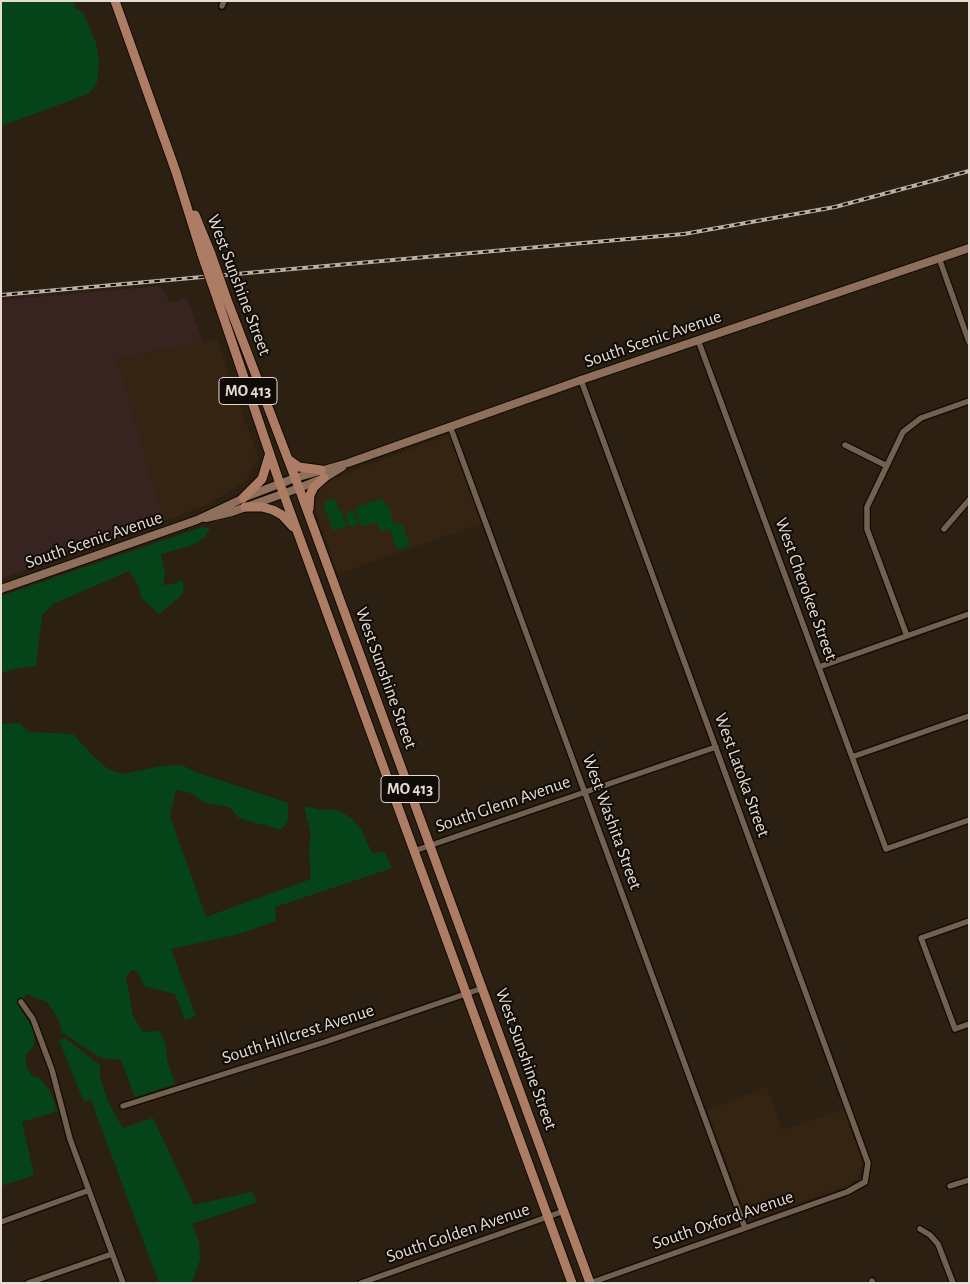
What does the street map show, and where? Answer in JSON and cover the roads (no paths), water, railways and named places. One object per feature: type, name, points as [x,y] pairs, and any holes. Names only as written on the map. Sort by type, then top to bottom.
[{"type":"main road","name":"West Sunshine Street","points":[[115,1],[222,298],[296,478],[590,1283]]},
{"type":"main road","name":"South Scenic Avenue","points":[[244,502],[283,494],[348,463],[450,426],[969,248]]},
{"type":"main road","name":"West Sunshine Street","points":[[222,298],[283,494],[572,1283]]},
{"type":"main road","points":[[269,453],[264,474],[244,502],[273,510],[286,519],[298,533]]},
{"type":"main road","points":[[286,455],[292,463],[299,467],[323,474],[310,496],[310,517]]},
{"type":"main road","name":"South Scenic Avenue","points":[[1,589],[197,520],[244,502],[296,478],[323,474]]},
{"type":"street","points":[[939,258],[969,342]]},
{"type":"street","name":"West Cherokee Street","points":[[698,340],[886,849],[969,820]]},
{"type":"street","name":"West Latoka Street","points":[[581,380],[868,1164],[865,1182]]},
{"type":"street","points":[[907,636],[866,523],[869,501],[900,436],[911,424],[926,416],[969,401]]},
{"type":"street","name":"West Washita Street","points":[[450,426],[745,1228]]},
{"type":"street","points":[[845,445],[885,465]]},
{"type":"street","points":[[944,529],[969,500]]},
{"type":"street","points":[[819,668],[969,614]]},
{"type":"street","points":[[852,757],[969,716]]},
{"type":"street","name":"South Glenn Avenue","points":[[414,852],[716,747]]},
{"type":"street","points":[[969,921],[921,938],[955,1030],[969,1024]]},
{"type":"street","name":"South Hillcrest Avenue","points":[[123,1106],[325,1042],[482,988]]},
{"type":"street","points":[[21,1002],[33,1020],[52,1070],[70,1139],[87,1191],[123,1283]]},
{"type":"street","points":[[950,1186],[969,1180]]},
{"type":"street","name":"South Oxford Avenue","points":[[590,1283],[847,1192],[865,1182]]},
{"type":"street","points":[[1,1222],[87,1191]]},
{"type":"street","name":"South Golden Avenue","points":[[361,1283],[564,1212]]},
{"type":"street","points":[[920,1229],[930,1235],[938,1244],[953,1283]]},
{"type":"street","points":[[28,1283],[112,1254]]},
{"type":"railway","points":[[1,295],[684,234],[835,207],[969,171]]}]
